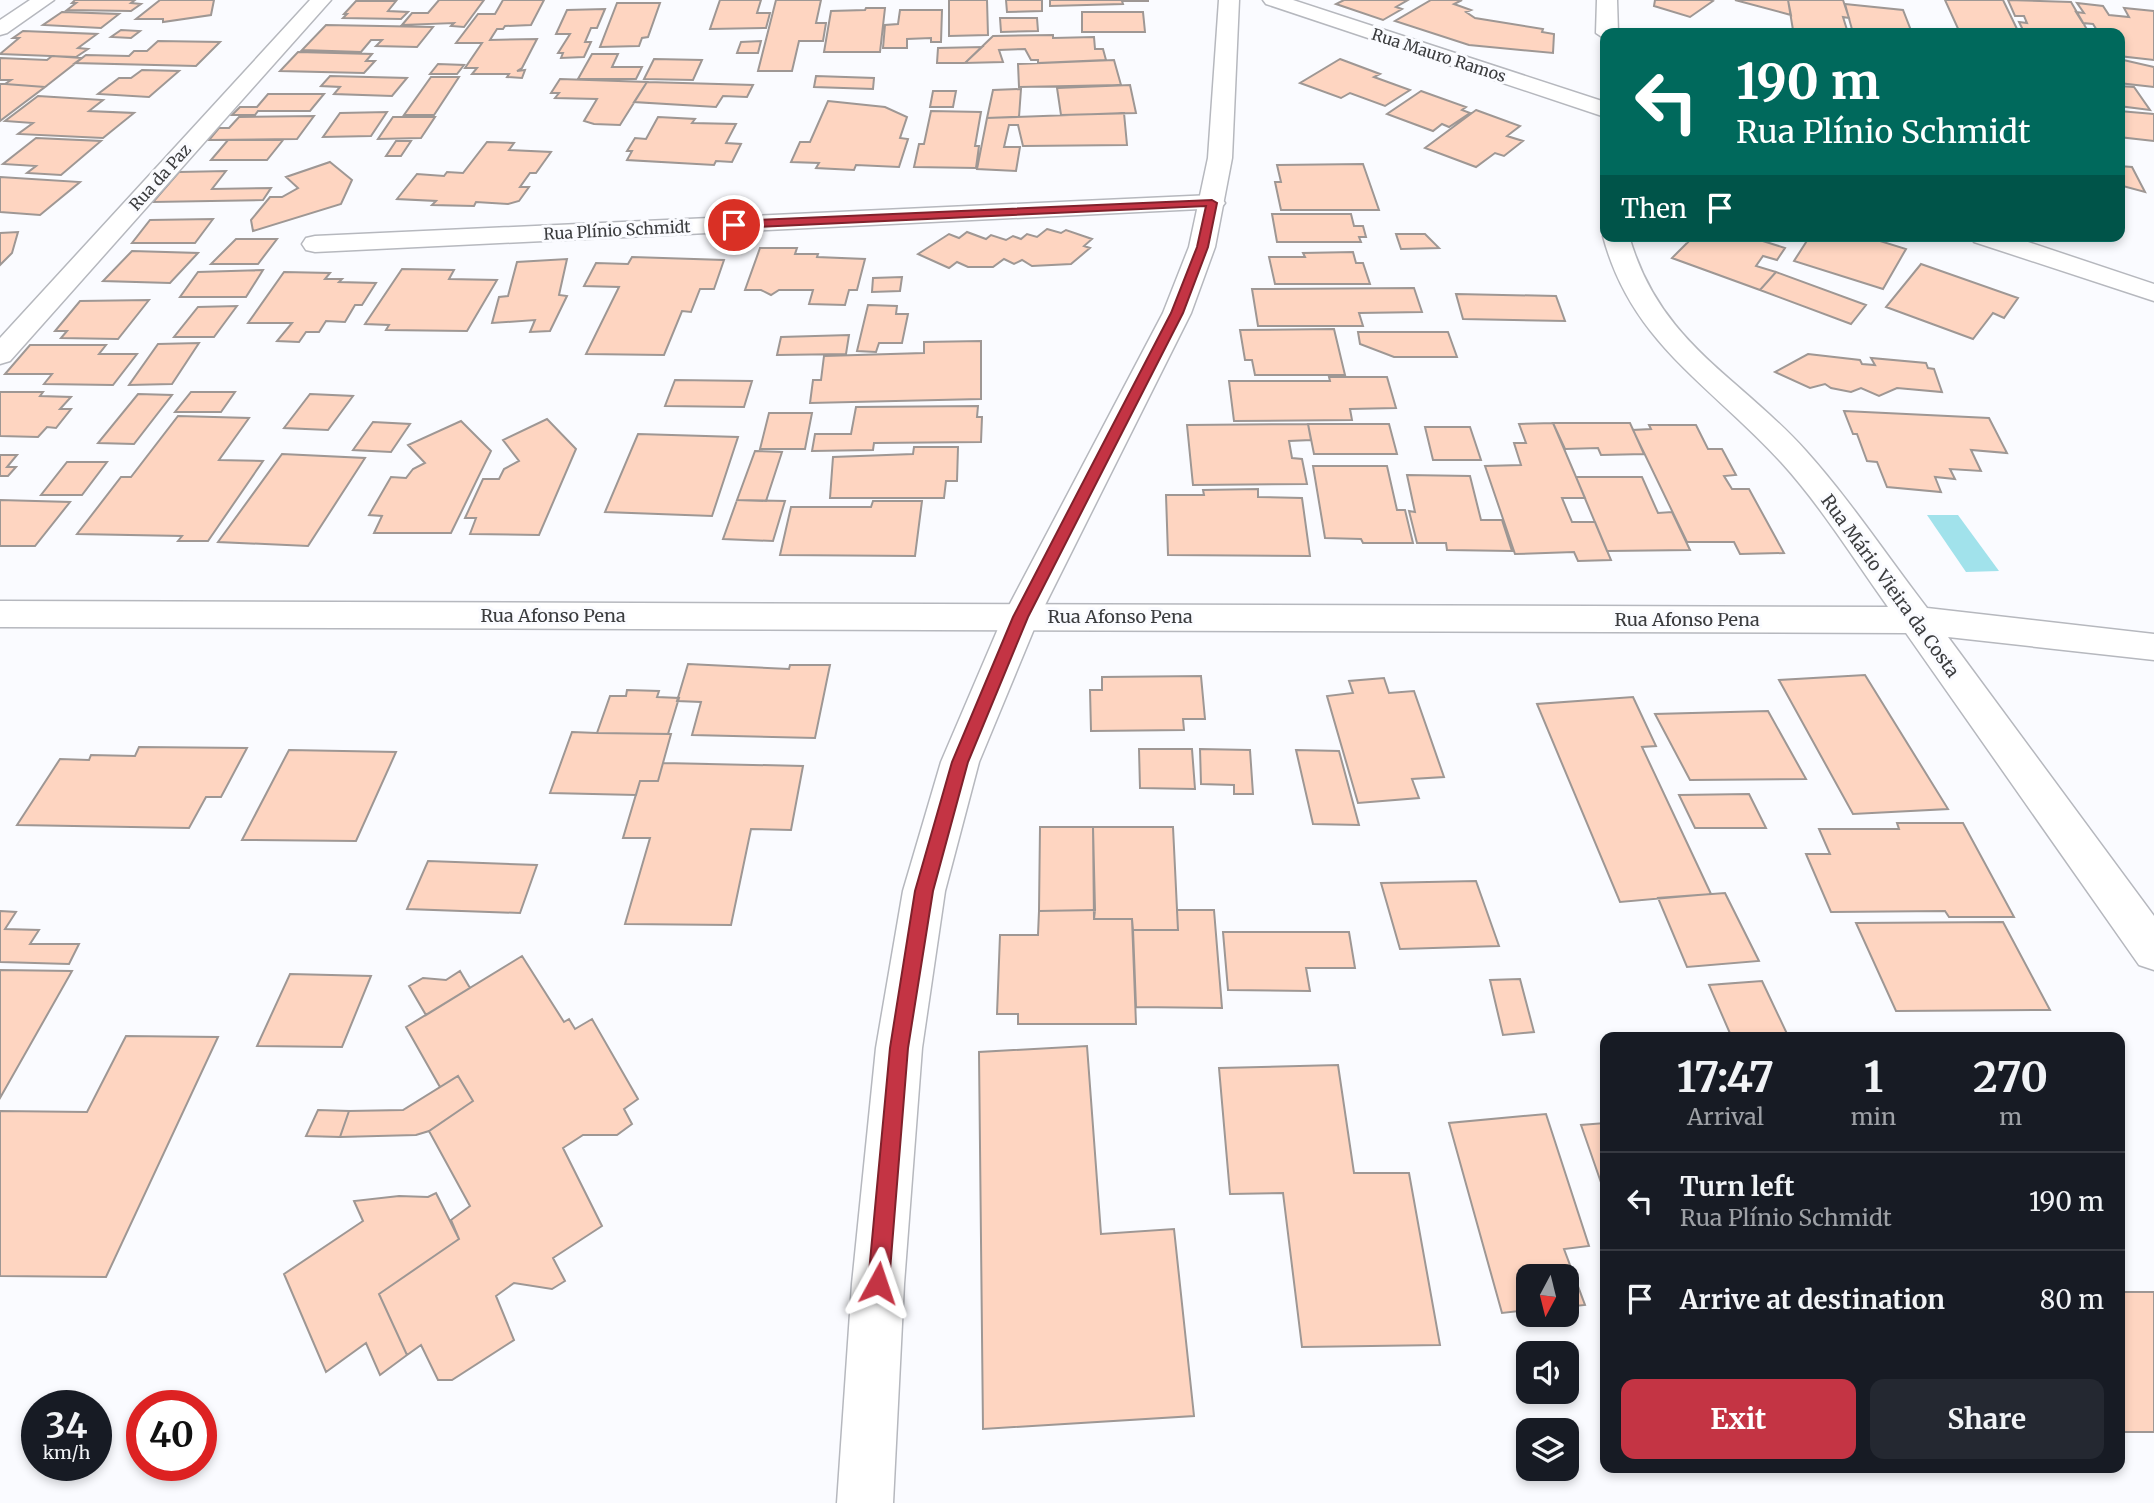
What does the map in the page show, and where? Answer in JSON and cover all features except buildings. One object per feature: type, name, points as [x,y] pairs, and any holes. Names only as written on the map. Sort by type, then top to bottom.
[{"type":"street","points":[[0,29],[44,0]]},
{"type":"street","name":"Rua da Paz","points":[[0,355],[321,0]]},
{"type":"street","points":[[865,1503],[878,1283],[899,1048],[924,891],[960,762],[1021,617],[1177,313],[1202,247],[1220,158],[1225,102],[1228,0]]},
{"type":"street","name":"Rua Mauro Ramos","points":[[1273,0],[1600,108]]},
{"type":"street","points":[[1607,0],[1607,28]]},
{"type":"street","name":"Rua Plínio Schmidt","points":[[315,244],[1212,203]]},
{"type":"street","name":"Rua Mário Vieira da Costa","points":[[1618,242],[1635,289],[1669,337],[1704,374],[1779,441],[1804,469],[1917,620],[2154,951]]},
{"type":"street","points":[[2001,242],[2154,293]]},
{"type":"street","name":"Rua Afonso Pena","points":[[0,614],[1917,620],[2154,647]]},
{"type":"water","points":[[1927,515],[1958,515],[1999,571],[1966,572]]},
{"type":"route","points":[[734,225],[1212,203],[1202,247],[1177,313],[1021,617],[960,762],[924,891],[899,1048],[878,1283]]}]
